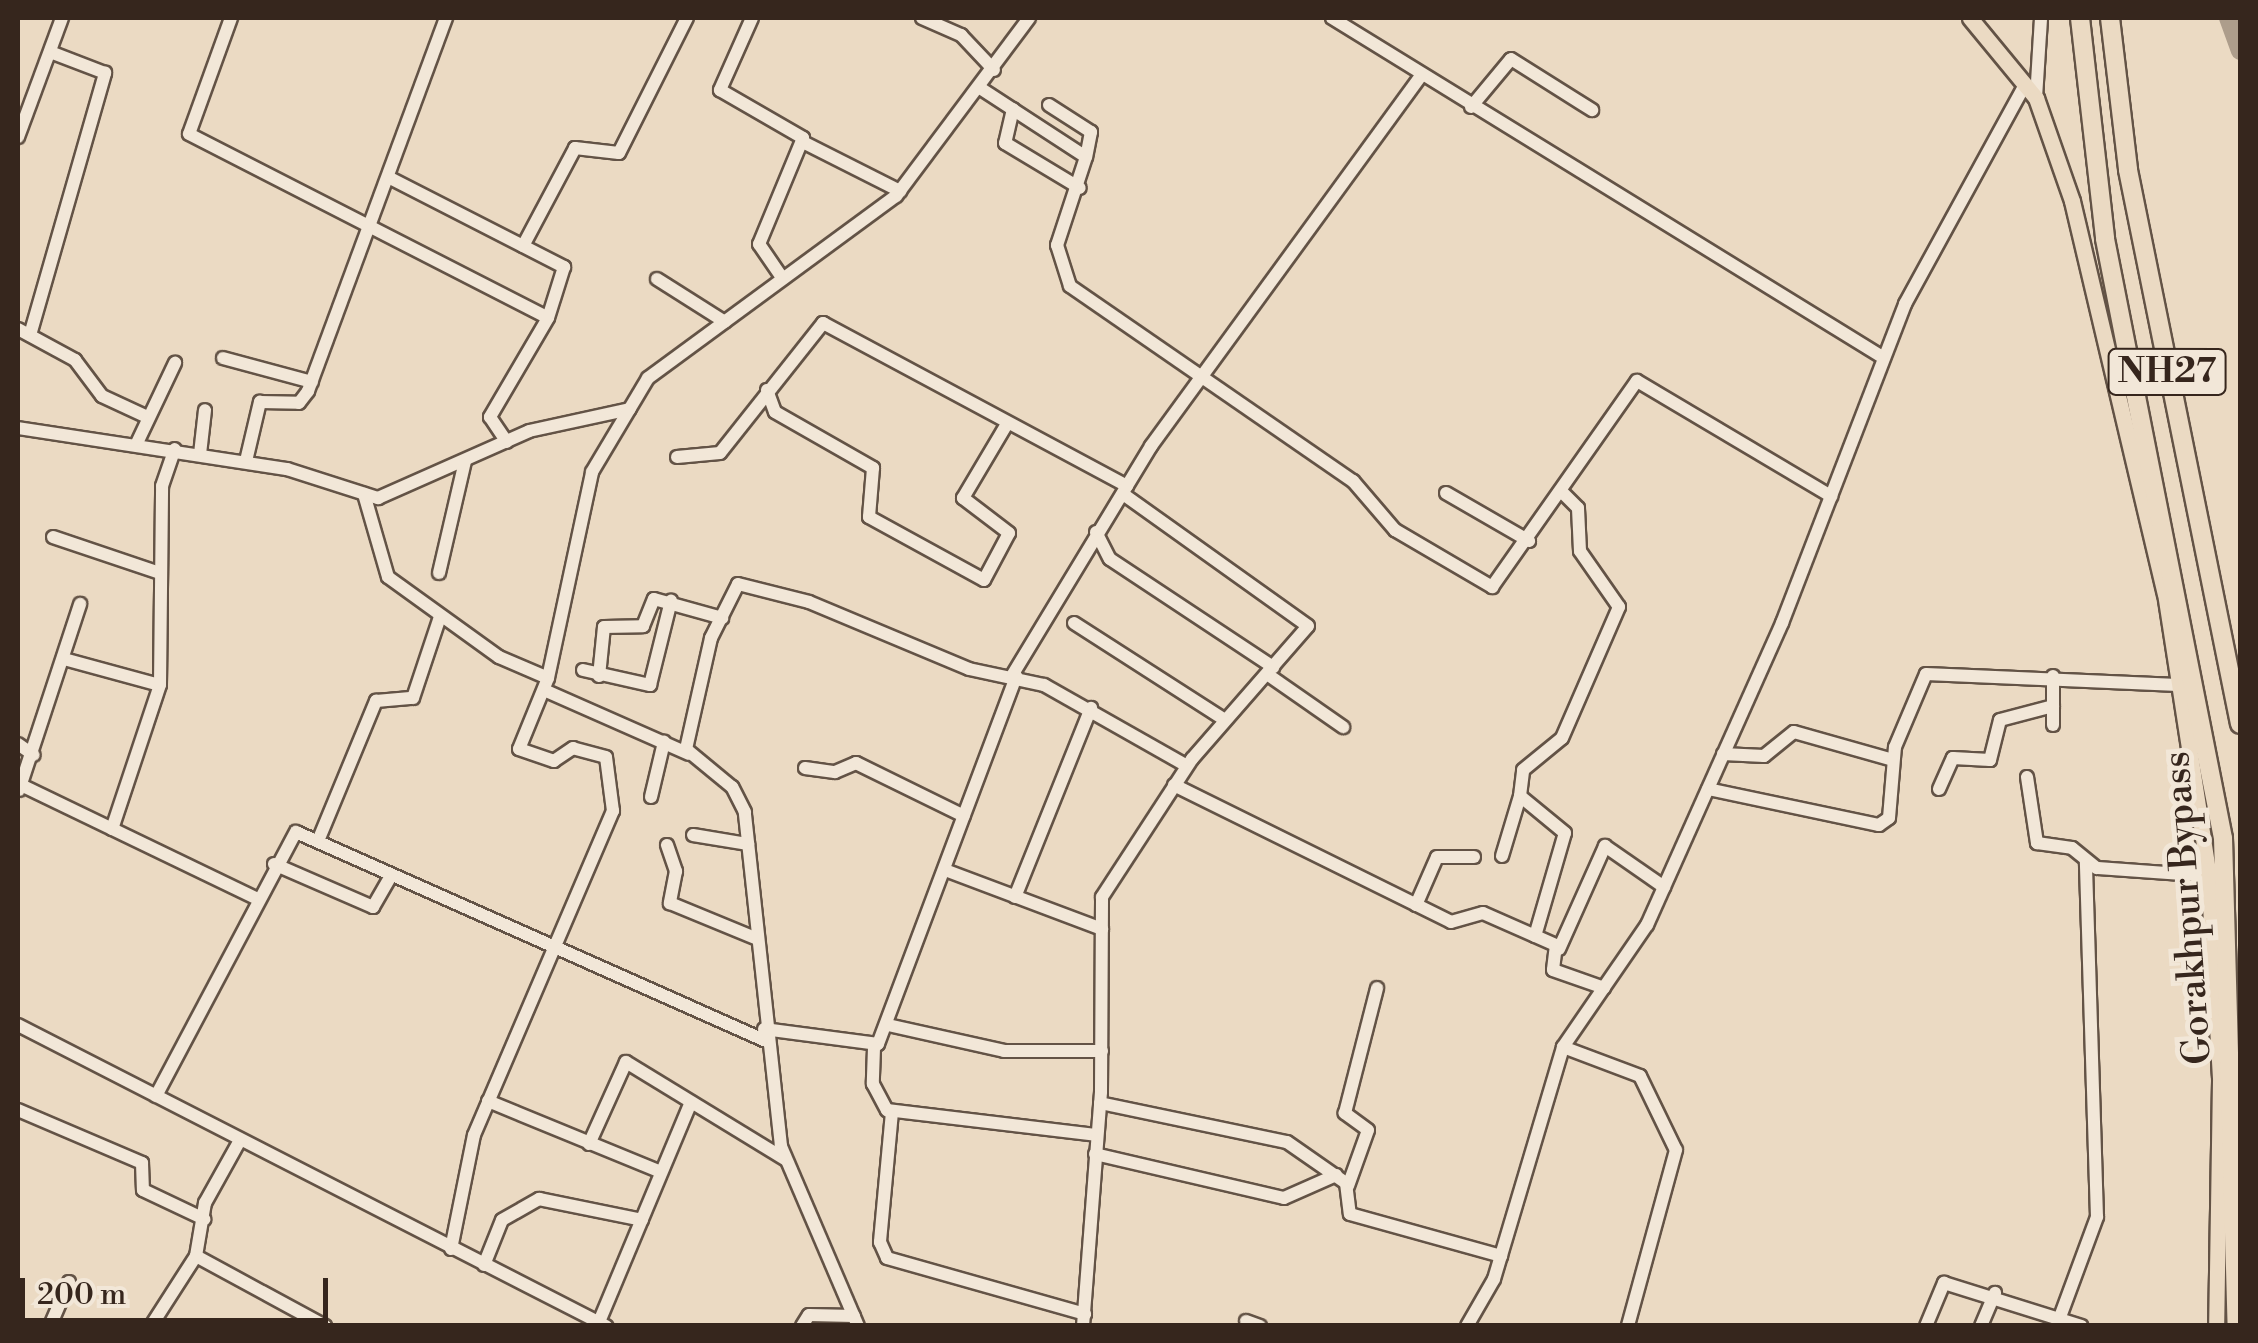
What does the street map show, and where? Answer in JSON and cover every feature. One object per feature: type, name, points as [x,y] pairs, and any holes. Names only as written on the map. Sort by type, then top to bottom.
[{"type":"highway","name":"Gorakhpur Bypass","points":[[2080,18],[2105,239],[2223,838],[2237,1326]]},
{"type":"highway","name":"NH27","points":[[2110,18],[2128,170],[2240,724]]},
{"type":"main road","points":[[1970,18],[2030,91],[2123,400],[2178,685],[2208,876],[2220,1082],[2216,1326]]},
{"type":"street","points":[[18,136],[62,18]]},
{"type":"street","points":[[231,18],[188,132],[371,222],[548,318]]},
{"type":"street","points":[[246,462],[260,402],[299,403],[312,382],[446,18]]},
{"type":"street","points":[[752,18],[720,90],[803,142],[900,192]]},
{"type":"street","points":[[922,18],[961,35],[994,70]]},
{"type":"street","points":[[451,1249],[488,1101],[549,949],[613,811],[606,758],[573,748],[554,761],[520,752],[546,684],[592,472],[648,378],[900,192],[1029,18]]},
{"type":"street","points":[[1332,18],[1470,107],[1884,358]]},
{"type":"street","points":[[1467,1326],[1501,1256],[1563,1047],[1604,988],[1664,887],[1724,754],[1884,358],[2030,91],[2041,18]]},
{"type":"street","points":[[523,246],[576,148],[619,153],[682,19]]},
{"type":"street","points":[[50,52],[105,73],[24,332],[75,360],[102,396],[145,416]]},
{"type":"street","points":[[1470,107],[1511,58],[1592,110]]},
{"type":"street","points":[[677,457],[720,453],[824,323],[1125,490],[1307,621],[1187,766],[1105,888],[1100,1103],[1084,1320],[886,1258],[880,1242],[892,1112],[874,1088],[874,1048],[888,1024],[1014,675],[1096,532],[1125,490],[1205,376],[1422,76]]},
{"type":"street","points":[[980,88],[1086,157]]},
{"type":"street","points":[[1049,105],[1091,132],[1080,188],[1058,245],[1070,286],[1353,481],[1395,530],[1492,587],[1529,542],[1637,381],[1831,496]]},
{"type":"street","points":[[1013,110],[1006,143],[1080,188]]},
{"type":"street","points":[[783,279],[760,244],[803,142]]},
{"type":"street","points":[[388,177],[566,270],[548,318],[490,417],[507,442]]},
{"type":"street","points":[[657,279],[726,322]]},
{"type":"street","points":[[223,358],[312,382]]},
{"type":"street","points":[[138,443],[145,416],[174,363]]},
{"type":"street","points":[[767,390],[776,412],[873,468],[869,518],[984,580],[1009,534],[963,498],[1007,424]]},
{"type":"street","points":[[200,454],[205,410]]},
{"type":"street","points":[[18,428],[246,462],[364,494],[390,497],[507,442],[630,410]]},
{"type":"street","points":[[112,829],[160,685],[158,572],[162,486],[175,449]]},
{"type":"street","points":[[439,573],[465,462]]},
{"type":"street","points":[[1446,492],[1529,542]]},
{"type":"street","points":[[1502,856],[1525,765],[1562,738],[1619,606],[1580,551],[1578,508],[1562,492]]},
{"type":"street","points":[[364,494],[384,572],[440,617],[546,684],[689,754],[740,798],[748,844],[765,1035],[785,1159],[856,1321]]},
{"type":"street","points":[[1096,532],[1110,559],[1270,670],[1343,727]]},
{"type":"street","points":[[53,536],[158,572]]},
{"type":"street","points":[[689,754],[722,618],[744,581],[968,669],[1014,675],[1091,708],[1187,766]]},
{"type":"street","points":[[600,676],[604,626],[640,628],[654,599],[722,618]]},
{"type":"street","points":[[583,670],[650,685],[653,644],[671,601]]},
{"type":"street","points":[[80,604],[34,755],[19,788],[256,898]]},
{"type":"street","points":[[318,841],[376,701],[413,698],[440,617]]},
{"type":"street","points":[[1074,623],[1226,720]]},
{"type":"street","points":[[64,658],[160,685]]},
{"type":"street","points":[[1708,789],[1879,825],[1889,818],[1894,760],[1926,674],[2052,676],[2178,685]]},
{"type":"street","points":[[2052,676],[2053,725]]},
{"type":"street","points":[[1939,789],[1953,758],[1990,760],[2000,720],[2053,702],[2077,680]]},
{"type":"street","points":[[1015,897],[1091,708]]},
{"type":"street","points":[[1724,754],[1764,756],[1794,732],[1894,760]]},
{"type":"street","points":[[650,798],[664,742]]},
{"type":"street","points":[[18,744],[34,755]]},
{"type":"street","points":[[804,768],[835,772],[856,763],[964,816]]},
{"type":"street","points":[[2026,777],[2034,841],[2072,848],[2086,862],[2208,876]]},
{"type":"street","points":[[1174,785],[1457,923],[1483,912],[1559,948]]},
{"type":"street","points":[[1520,796],[1565,833],[1535,936]]},
{"type":"street","points":[[156,1096],[290,834],[318,841],[549,949],[765,1035],[874,1048]]},
{"type":"street","points":[[693,836],[748,844]]},
{"type":"street","points":[[667,845],[676,872],[670,904],[755,938]]},
{"type":"street","points":[[1604,988],[1553,970],[1559,948],[1606,846],[1664,887]]},
{"type":"street","points":[[1416,905],[1437,857],[1474,857]]},
{"type":"street","points":[[2060,1320],[2097,1217],[2086,862]]},
{"type":"street","points":[[274,864],[367,906],[391,876]]},
{"type":"street","points":[[944,870],[1102,929]]},
{"type":"street","points":[[1377,988],[1345,1113],[1368,1130],[1348,1186],[1347,1208],[1357,1218],[1501,1256]]},
{"type":"street","points":[[18,1024],[603,1324],[691,1102]]},
{"type":"street","points":[[888,1024],[1004,1051],[1102,1052]]},
{"type":"street","points":[[1563,1047],[1640,1076],[1676,1150],[1630,1325]]},
{"type":"street","points":[[589,1144],[626,1062],[785,1159]]},
{"type":"street","points":[[488,1101],[661,1172]]},
{"type":"street","points":[[1100,1103],[1287,1142],[1348,1186]]},
{"type":"street","points":[[18,1110],[142,1163],[143,1190],[204,1219]]},
{"type":"street","points":[[892,1112],[1096,1135]]},
{"type":"street","points":[[151,1326],[196,1256],[204,1219],[240,1140]]},
{"type":"street","points":[[1095,1154],[1284,1198],[1336,1176]]},
{"type":"street","points":[[484,1265],[502,1220],[543,1198],[642,1220]]},
{"type":"street","points":[[196,1256],[324,1326]]},
{"type":"street","points":[[50,1326],[69,1282]]},
{"type":"street","points":[[1926,1326],[1939,1283],[1995,1294],[2081,1326]]},
{"type":"street","points":[[1980,1326],[1995,1294]]},
{"type":"street","points":[[802,1326],[810,1315],[856,1321]]},
{"type":"waterway","points":[[2228,18],[2240,51]]}]
